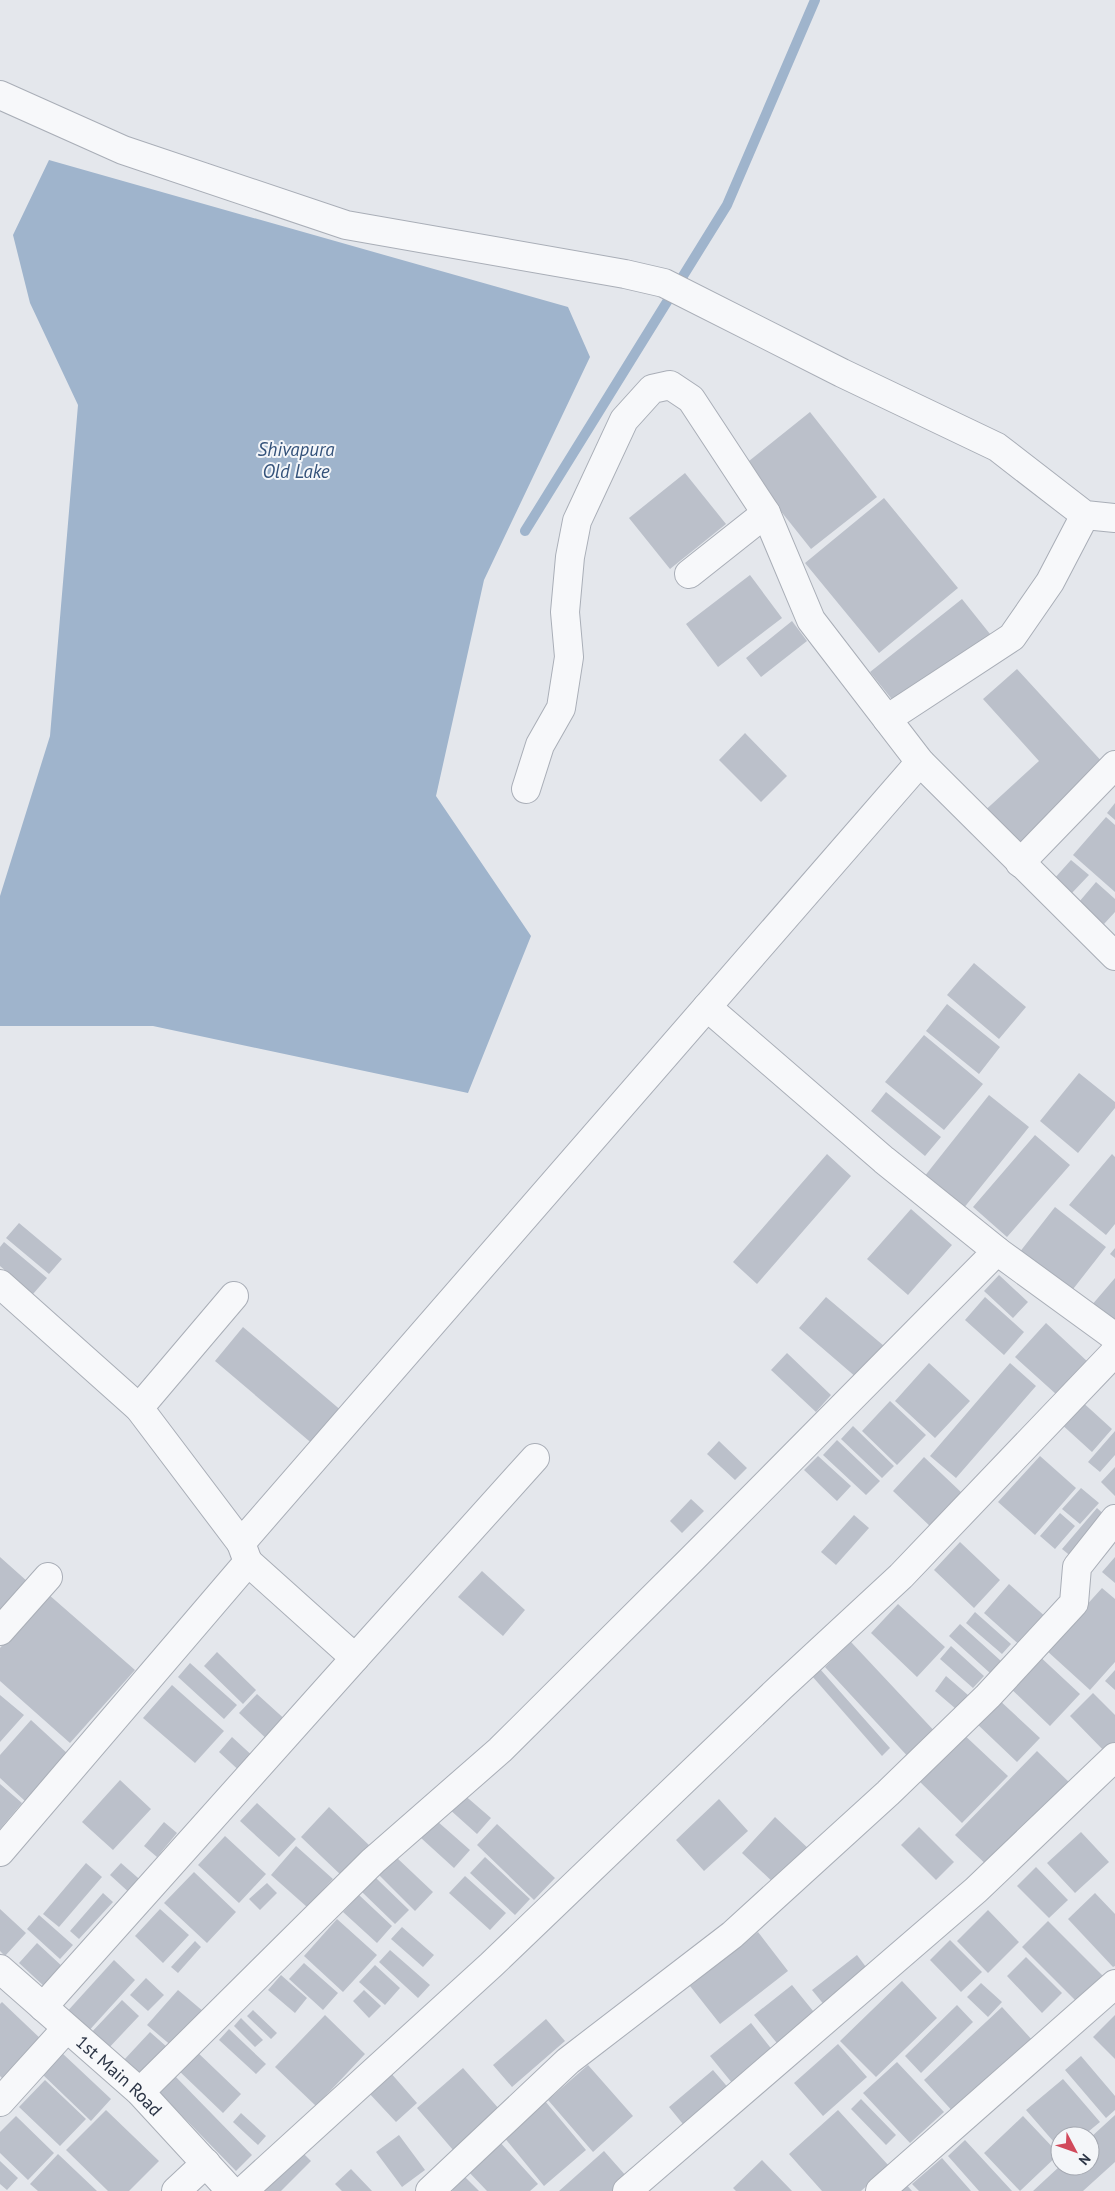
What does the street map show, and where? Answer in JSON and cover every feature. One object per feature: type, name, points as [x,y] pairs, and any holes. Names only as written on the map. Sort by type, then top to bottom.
[{"type":"street","points":[[0,95],[123,150],[346,225],[625,274],[664,283],[842,373],[997,448],[1085,515],[1115,518]]},
{"type":"street","points":[[526,789],[540,745],[561,708],[569,657],[565,612],[570,557],[577,520],[624,420],[652,389],[670,384],[691,399],[766,513],[811,620],[920,762],[1115,956]]},
{"type":"street","points":[[689,574],[766,513]]},
{"type":"street","points":[[887,719],[1012,637],[1050,582],[1085,515]]},
{"type":"street","points":[[0,1852],[245,1552],[706,1007],[920,762]]},
{"type":"street","points":[[1020,863],[1115,765]]},
{"type":"street","points":[[706,1007],[884,1160],[997,1251],[1115,1337]]},
{"type":"street","points":[[140,2092],[373,1861],[500,1750],[997,1251]]},
{"type":"street","points":[[0,1284],[139,1408],[245,1552],[355,1658]]},
{"type":"street","points":[[139,1408],[234,1296]]},
{"type":"street","points":[[243,2191],[491,1964],[781,1687],[901,1576],[1115,1352]]},
{"type":"street","points":[[43,2007],[536,1458]]},
{"type":"street","points":[[430,2191],[568,2061],[732,1935],[888,1793],[981,1703],[1074,1603],[1077,1567],[1115,1520]]},
{"type":"street","points":[[0,1631],[48,1576]]},
{"type":"street","points":[[627,2191],[976,1890],[1115,1757]]},
{"type":"street","name":"1st Main Road","points":[[0,1969],[66,2029],[140,2092],[231,2191]]},
{"type":"street","points":[[880,2191],[1115,1984]]},
{"type":"street","points":[[0,2102],[66,2029]]},
{"type":"street","points":[[176,2191],[206,2163]]},
{"type":"water","name":"Shivapura Old Lake","points":[[49,160],[568,307],[590,357],[484,580],[436,796],[531,936],[468,1093],[153,1026],[0,1026],[0,896],[50,736],[78,405],[30,303],[13,235]]},
{"type":"building","points":[[810,412],[877,497],[811,549],[744,465]]},
{"type":"building","points":[[685,473],[726,524],[670,569],[629,518]]},
{"type":"building","points":[[884,498],[958,588],[879,653],[805,563]]},
{"type":"building","points":[[750,575],[782,618],[718,667],[686,624]]},
{"type":"building","points":[[962,599],[990,634],[898,707],[870,672]]},
{"type":"building","points":[[792,621],[807,641],[761,677],[746,658]]},
{"type":"building","points":[[1017,669],[1105,765],[1012,851],[980,815],[1039,761],[983,699]]},
{"type":"building","points":[[745,733],[787,776],[761,802],[719,760]]},
{"type":"building","points":[[1115,803],[1115,820],[1107,813]]},
{"type":"building","points":[[1106,817],[1115,825],[1115,892],[1073,855]]},
{"type":"building","points":[[1071,860],[1089,875],[1070,895],[1053,880]]},
{"type":"building","points":[[1096,882],[1115,899],[1115,912],[1104,924],[1079,902]]},
{"type":"building","points":[[974,963],[1026,1007],[999,1039],[947,995]]},
{"type":"building","points":[[947,1004],[1000,1047],[979,1074],[926,1031]]},
{"type":"building","points":[[924,1035],[983,1084],[944,1130],[885,1082]]},
{"type":"building","points":[[1079,1073],[1115,1102],[1115,1108],[1078,1153],[1040,1121]]},
{"type":"building","points":[[886,1092],[941,1137],[925,1156],[871,1111]]},
{"type":"building","points":[[989,1095],[1029,1127],[963,1209],[924,1177]]},
{"type":"building","points":[[1035,1135],[1070,1165],[1007,1237],[973,1207]]},
{"type":"building","points":[[827,1154],[851,1176],[757,1284],[733,1262]]},
{"type":"building","points":[[1112,1154],[1115,1157],[1115,1224],[1106,1235],[1069,1205]]},
{"type":"building","points":[[1055,1207],[1106,1247],[1070,1293],[1019,1253]]},
{"type":"building","points":[[911,1209],[952,1245],[908,1295],[867,1259]]},
{"type":"building","points":[[19,1223],[62,1259],[49,1274],[6,1238]]},
{"type":"building","points":[[4,1242],[47,1278],[33,1294],[0,1266],[0,1247]]},
{"type":"building","points":[[1115,1248],[1115,1258],[1110,1254]]},
{"type":"building","points":[[999,1275],[1028,1302],[1013,1318],[984,1291]]},
{"type":"building","points":[[1115,1278],[1115,1326],[1091,1306]]},
{"type":"building","points":[[826,1297],[884,1346],[857,1378],[799,1328]]},
{"type":"building","points":[[985,1297],[1024,1332],[1004,1355],[965,1320]]},
{"type":"building","points":[[1046,1323],[1088,1362],[1057,1395],[1015,1357]]},
{"type":"building","points":[[243,1327],[343,1412],[315,1446],[215,1361]]},
{"type":"building","points":[[787,1353],[831,1395],[816,1412],[771,1370]]},
{"type":"building","points":[[929,1363],[970,1401],[935,1438],[895,1401]]},
{"type":"building","points":[[1010,1363],[1036,1386],[956,1478],[930,1456]]},
{"type":"building","points":[[1079,1399],[1112,1429],[1092,1452],[1059,1422]]},
{"type":"building","points":[[890,1401],[926,1435],[897,1465],[862,1431]]},
{"type":"building","points":[[853,1426],[894,1466],[882,1478],[841,1439]]},
{"type":"building","points":[[1115,1431],[1115,1455],[1100,1472],[1088,1462]]},
{"type":"building","points":[[837,1440],[880,1481],[866,1495],[823,1455]]},
{"type":"building","points":[[719,1441],[747,1468],[735,1480],[707,1454]]},
{"type":"building","points":[[818,1456],[851,1486],[837,1501],[804,1470]]},
{"type":"building","points":[[1040,1456],[1076,1488],[1035,1535],[998,1502]]},
{"type":"building","points":[[924,1457],[963,1494],[932,1528],[893,1491]]},
{"type":"building","points":[[1115,1467],[1115,1496],[1101,1482]]},
{"type":"building","points":[[1081,1488],[1099,1503],[1080,1524],[1062,1509]]},
{"type":"building","points":[[691,1499],[704,1511],[682,1533],[670,1521]]},
{"type":"building","points":[[1097,1508],[1108,1518],[1073,1558],[1062,1549]]},
{"type":"building","points":[[1060,1513],[1075,1526],[1055,1549],[1040,1536]]},
{"type":"building","points":[[854,1515],[869,1528],[836,1565],[821,1552]]},
{"type":"building","points":[[960,1542],[1000,1580],[974,1608],[934,1570]]},
{"type":"building","points":[[0,1557],[28,1582],[0,1613]]},
{"type":"building","points":[[1115,1557],[1115,1583],[1102,1572]]},
{"type":"building","points":[[482,1571],[525,1610],[503,1636],[458,1597]]},
{"type":"building","points":[[1009,1584],[1048,1619],[1023,1648],[984,1613]]},
{"type":"building","points":[[1102,1588],[1115,1599],[1115,1662],[1090,1690],[1046,1650]]},
{"type":"building","points":[[48,1594],[135,1670],[70,1743],[0,1681],[0,1648]]},
{"type":"building","points":[[898,1604],[945,1647],[917,1677],[871,1633]]},
{"type":"building","points":[[975,1612],[1011,1644],[1002,1654],[966,1623]]},
{"type":"building","points":[[960,1624],[1001,1661],[990,1673],[949,1636]]},
{"type":"building","points":[[851,1642],[939,1736],[912,1761],[825,1667]]},
{"type":"building","points":[[951,1646],[984,1676],[973,1688],[940,1659]]},
{"type":"building","points":[[217,1652],[256,1690],[243,1704],[204,1666]]},
{"type":"building","points":[[1036,1653],[1080,1694],[1050,1726],[1007,1685]]},
{"type":"building","points":[[190,1663],[237,1705],[224,1719],[178,1677]]},
{"type":"building","points":[[820,1669],[890,1748],[882,1756],[812,1676]]},
{"type":"building","points":[[1115,1670],[1115,1690],[1105,1681]]},
{"type":"building","points":[[946,1676],[968,1695],[956,1709],[935,1691]]},
{"type":"building","points":[[172,1685],[224,1731],[195,1763],[143,1718]]},
{"type":"building","points":[[1093,1693],[1115,1715],[1115,1748],[1108,1755],[1070,1716]]},
{"type":"building","points":[[257,1694],[289,1723],[271,1743],[239,1713]]},
{"type":"building","points":[[0,1695],[24,1715],[0,1742]]},
{"type":"building","points":[[997,1698],[1040,1738],[1017,1762],[975,1722]]},
{"type":"building","points":[[31,1720],[68,1754],[25,1801],[0,1778],[0,1755]]},
{"type":"building","points":[[960,1731],[1008,1776],[962,1823],[916,1778]]},
{"type":"building","points":[[232,1737],[257,1760],[244,1775],[219,1752]]},
{"type":"building","points":[[1037,1751],[1073,1786],[991,1869],[955,1835]]},
{"type":"building","points":[[120,1780],[151,1809],[113,1850],[82,1822]]},
{"type":"building","points":[[0,1784],[22,1803],[0,1829]]},
{"type":"building","points":[[462,1793],[491,1818],[477,1834],[448,1808]]},
{"type":"building","points":[[719,1799],[748,1831],[704,1871],[676,1840]]},
{"type":"building","points":[[257,1803],[296,1839],[279,1857],[240,1821]]},
{"type":"building","points":[[329,1807],[370,1846],[342,1876],[301,1837]]},
{"type":"building","points":[[775,1817],[811,1851],[777,1886],[742,1853]]},
{"type":"building","points":[[437,1821],[470,1850],[454,1868],[421,1838]]},
{"type":"building","points":[[164,1822],[177,1833],[157,1857],[144,1846]]},
{"type":"building","points":[[497,1824],[555,1878],[534,1900],[477,1845]]},
{"type":"building","points":[[919,1827],[954,1862],[936,1880],[901,1845]]},
{"type":"building","points":[[1081,1832],[1109,1862],[1075,1893],[1047,1863]]},
{"type":"building","points":[[225,1836],[266,1874],[239,1903],[198,1865]]},
{"type":"building","points":[[296,1846],[333,1879],[307,1907],[271,1875]]},
{"type":"building","points":[[396,1857],[433,1892],[415,1911],[379,1875]]},
{"type":"building","points":[[485,1857],[530,1899],[515,1915],[470,1873]]},
{"type":"building","points":[[86,1863],[102,1877],[59,1927],[43,1914]]},
{"type":"building","points":[[121,1863],[145,1884],[133,1896],[110,1875]]},
{"type":"building","points":[[1036,1867],[1068,1900],[1049,1918],[1017,1886]]},
{"type":"building","points":[[194,1872],[236,1912],[207,1943],[164,1903]]},
{"type":"building","points":[[465,1876],[506,1913],[490,1930],[449,1893]]},
{"type":"building","points":[[376,1878],[409,1910],[395,1924],[362,1892]]},
{"type":"building","points":[[267,1883],[277,1893],[260,1910],[249,1899]]},
{"type":"building","points":[[103,1893],[113,1902],[79,1939],[70,1931]]},
{"type":"building","points":[[1095,1893],[1115,1914],[1115,1966],[1113,1967],[1068,1919]]},
{"type":"building","points":[[359,1895],[392,1926],[377,1943],[343,1912]]},
{"type":"building","points":[[0,1909],[26,1933],[5,1956],[0,1951]]},
{"type":"building","points":[[160,1909],[189,1935],[163,1963],[135,1936]]},
{"type":"building","points":[[988,1910],[1019,1942],[988,1973],[957,1941]]},
{"type":"building","points":[[39,1915],[73,1945],[60,1959],[27,1929]]},
{"type":"building","points":[[337,1919],[377,1955],[343,1992],[304,1956]]},
{"type":"building","points":[[1048,1921],[1104,1977],[1078,2003],[1022,1947]]},
{"type":"building","points":[[402,1927],[434,1955],[423,1967],[391,1939]]},
{"type":"building","points":[[758,1932],[788,1971],[720,2024],[690,1986]]},
{"type":"building","points":[[950,1940],[982,1972],[961,1992],[930,1960]]},
{"type":"building","points":[[195,1941],[201,1947],[178,1973],[171,1967]]},
{"type":"building","points":[[37,1943],[64,1968],[46,1988],[19,1963]]},
{"type":"building","points":[[390,1950],[430,1985],[418,1998],[379,1962]]},
{"type":"building","points":[[857,1955],[869,1971],[825,2006],[812,1990]]},
{"type":"building","points":[[1026,1957],[1062,1993],[1042,2013],[1007,1976]]},
{"type":"building","points":[[114,1960],[135,1980],[85,2035],[64,2015]]},
{"type":"building","points":[[304,1963],[338,1993],[323,2010],[289,1979]]},
{"type":"building","points":[[375,1965],[400,1988],[385,2005],[359,1982]]},
{"type":"building","points":[[281,1975],[307,1998],[295,2013],[268,1990]]},
{"type":"building","points":[[146,1978],[164,1995],[148,2011],[130,1995]]},
{"type":"building","points":[[902,1981],[937,2018],[876,2077],[840,2041]]},
{"type":"building","points":[[981,1983],[1002,2002],[988,2017],[967,1997]]},
{"type":"building","points":[[792,1985],[822,2022],[785,2053],[754,2015]]},
{"type":"building","points":[[178,1990],[204,2012],[173,2047],[147,2025]]},
{"type":"building","points":[[364,1990],[381,2006],[369,2018],[353,2001]]},
{"type":"building","points":[[122,2000],[139,2016],[106,2051],[89,2035]]},
{"type":"building","points":[[2,2002],[43,2041],[5,2081],[0,2076],[0,2004]]},
{"type":"building","points":[[957,2005],[973,2022],[921,2073],[905,2056]]},
{"type":"building","points":[[1002,2007],[1034,2042],[956,2115],[924,2080]]},
{"type":"building","points":[[253,2010],[277,2033],[271,2039],[247,2016]]},
{"type":"building","points":[[325,2015],[365,2054],[316,2106],[275,2067]]},
{"type":"building","points":[[1115,2015],[1115,2059],[1093,2037]]},
{"type":"building","points":[[241,2018],[263,2040],[255,2047],[234,2026]]},
{"type":"building","points":[[546,2019],[565,2041],[512,2087],[493,2065]]},
{"type":"building","points":[[751,2023],[777,2056],[737,2089],[710,2056]]},
{"type":"building","points":[[229,2029],[266,2064],[256,2074],[219,2040]]},
{"type":"building","points":[[150,2032],[167,2047],[140,2076],[123,2061]]},
{"type":"building","points":[[838,2044],[867,2077],[823,2116],[794,2083]]},
{"type":"building","points":[[194,2049],[241,2094],[223,2113],[176,2068]]},
{"type":"building","points":[[62,2053],[111,2099],[91,2121],[42,2074]]},
{"type":"building","points":[[1081,2056],[1115,2096],[1115,2110],[1106,2118],[1065,2070]]},
{"type":"building","points":[[897,2062],[944,2112],[910,2143],[863,2093]]},
{"type":"building","points":[[588,2065],[633,2116],[593,2152],[548,2100]]},
{"type":"building","points":[[463,2068],[500,2110],[453,2150],[417,2108]]},
{"type":"building","points":[[713,2070],[731,2091],[687,2129],[669,2107]]},
{"type":"building","points":[[390,2072],[417,2103],[396,2122],[368,2092]]},
{"type":"building","points":[[174,2075],[252,2155],[236,2171],[158,2091]]},
{"type":"building","points":[[1063,2079],[1100,2122],[1095,2126],[1050,2126],[1050,2138],[1026,2110]]},
{"type":"building","points":[[45,2080],[86,2119],[60,2146],[19,2107]]},
{"type":"building","points":[[861,2099],[896,2135],[886,2145],[851,2109]]},
{"type":"building","points":[[545,2101],[586,2150],[544,2186],[503,2136]]},
{"type":"building","points":[[106,2110],[159,2161],[129,2191],[108,2191],[66,2150]]},
{"type":"building","points":[[838,2110],[889,2166],[861,2191],[822,2191],[789,2154]]},
{"type":"building","points":[[241,2113],[266,2136],[258,2145],[233,2122]]},
{"type":"building","points":[[1115,2115],[1115,2162],[1100,2176],[1100,2129]]},
{"type":"building","points":[[16,2116],[54,2153],[28,2180],[0,2153],[0,2132]]},
{"type":"building","points":[[1023,2116],[1050,2144],[1050,2163],[1020,2191],[984,2153]]},
{"type":"building","points":[[399,2135],[425,2170],[402,2187],[376,2152]]},
{"type":"building","points":[[498,2140],[538,2184],[530,2191],[487,2191],[466,2169]]},
{"type":"building","points":[[965,2140],[1012,2191],[979,2191],[948,2156]]},
{"type":"building","points":[[298,2148],[311,2161],[281,2191],[265,2191],[260,2186]]},
{"type":"building","points":[[604,2151],[627,2177],[612,2191],[559,2191]]},
{"type":"building","points":[[58,2154],[97,2191],[38,2191],[30,2184]]},
{"type":"building","points":[[942,2158],[971,2191],[919,2191],[912,2184]]},
{"type":"building","points":[[762,2160],[792,2191],[736,2191],[733,2188]]},
{"type":"building","points":[[0,2161],[18,2178],[7,2190],[0,2184]]},
{"type":"building","points":[[351,2169],[372,2191],[342,2191],[335,2184]]},
{"type":"building","points":[[461,2173],[479,2191],[453,2191],[448,2187]]},
{"type":"building","points":[[1050,2175],[1100,2176],[1083,2191],[1033,2191]]},
{"type":"building","points":[[904,2182],[912,2191],[894,2191]]},
{"type":"waterway","points":[[525,531],[727,205],[815,0]]}]
